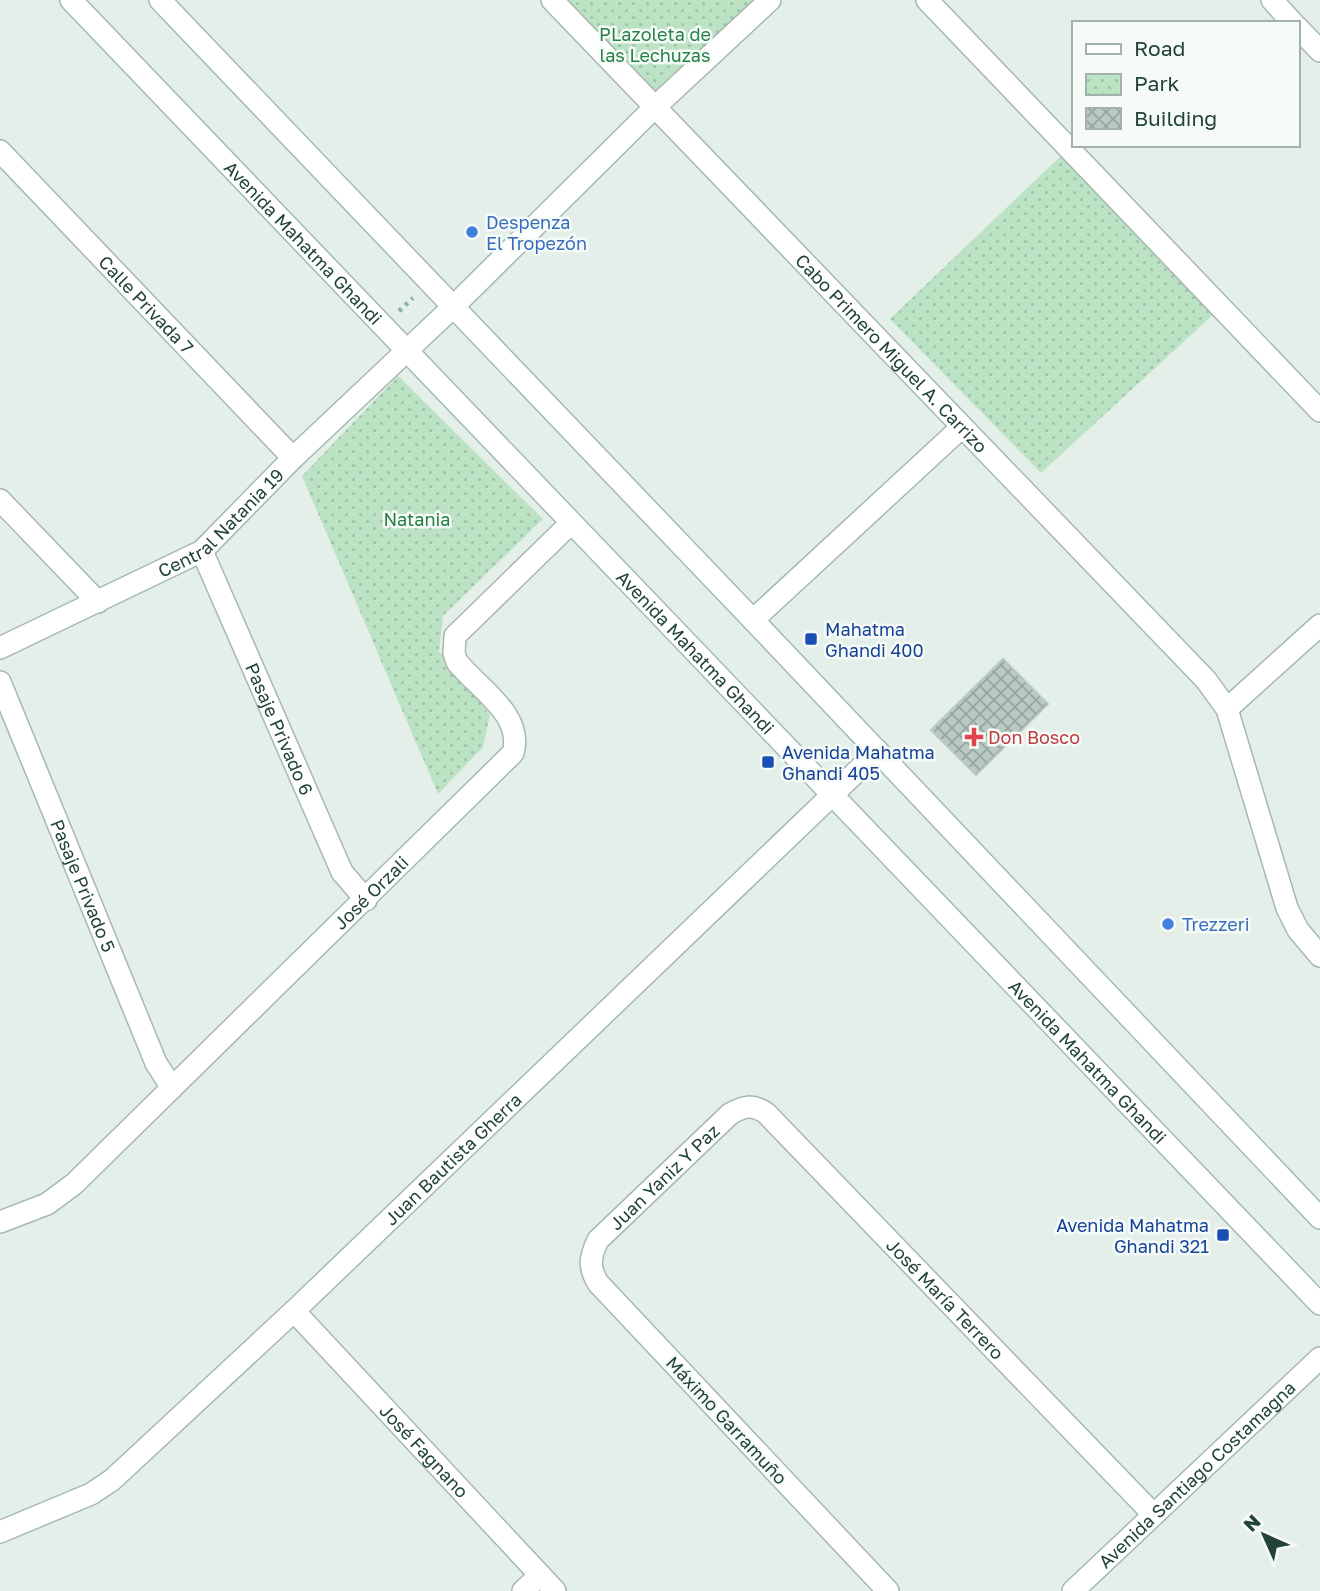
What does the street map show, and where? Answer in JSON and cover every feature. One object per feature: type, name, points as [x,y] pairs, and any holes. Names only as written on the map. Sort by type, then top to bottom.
[{"type":"street","name":"Avenida Mahatma Ghandi","points":[[71,0],[571,523],[833,792],[1320,1304]]},
{"type":"street","points":[[160,0],[1320,1218]]},
{"type":"street","name":"Cabo Primero Miguel A. Carrizo","points":[[552,0],[1206,680],[1227,709],[1287,908],[1298,930],[1320,956]]},
{"type":"street","name":"Central Natania 19","points":[[0,648],[202,551],[293,458],[453,307],[654,108],[770,0]]},
{"type":"street","points":[[927,0],[1320,411]]},
{"type":"street","points":[[1272,0],[1291,21]]},
{"type":"street","points":[[1299,29],[1320,51]]},
{"type":"street","name":"Calle Privada 7","points":[[0,151],[293,458]]},
{"type":"street","points":[[753,620],[962,427]]},
{"type":"street","points":[[0,500],[98,603]]},
{"type":"street","name":"José Orzali","points":[[0,1222],[47,1204],[61,1195],[366,900],[513,753],[517,740],[513,724],[457,662],[454,653],[455,636],[571,523]]},
{"type":"street","name":"Pasaje Privado 6","points":[[202,551],[342,872],[366,900]]},
{"type":"street","points":[[1227,709],[1320,625]]},
{"type":"street","name":"Pasaje Privado 5","points":[[0,682],[156,1063],[172,1088]]},
{"type":"street","name":"Juan Bautista Gherra","points":[[0,1532],[91,1494],[112,1480],[294,1311],[878,751]]},
{"type":"street","name":"José María Terrero","points":[[730,1114],[744,1105],[757,1107],[766,1113],[1153,1514]]},
{"type":"street","name":"Juan Yaniz Y Paz","points":[[598,1240],[730,1114]]},
{"type":"street","name":"Máximo Garramuño","points":[[598,1240],[591,1255],[590,1269],[598,1283],[888,1591]]},
{"type":"street","name":"José Fagnano","points":[[294,1311],[555,1591]]},
{"type":"street","name":"Avenida Santiago Costamagna","points":[[1073,1591],[1320,1358]]},
{"type":"street","points":[[523,1591],[540,1575]]},
{"type":"path","points":[[384,326],[429,282]]},
{"type":"green space","name":"PLazoleta de las Lechuzas","points":[[552,0],[770,0],[654,108]]},
{"type":"green space","points":[[1065,152],[1217,311],[1041,473],[890,319]]},
{"type":"green space","name":"Natania","points":[[398,376],[543,519],[443,616],[439,651],[490,715],[483,747],[438,794],[302,476]]},
{"type":"building","points":[[1003,659],[1048,704],[976,775],[931,730]]},
{"type":"place","name":"Despenza El Tropezón","points":[[472,232]]},
{"type":"place","name":"Mahatma Ghandi 400","points":[[811,639]]},
{"type":"place","name":"Don Bosco","points":[[974,737]]},
{"type":"place","name":"Avenida Mahatma Ghandi 405","points":[[768,762]]},
{"type":"place","name":"Trezzeri","points":[[1168,924]]},
{"type":"place","name":"Avenida Mahatma Ghandi 321","points":[[1223,1235]]}]
